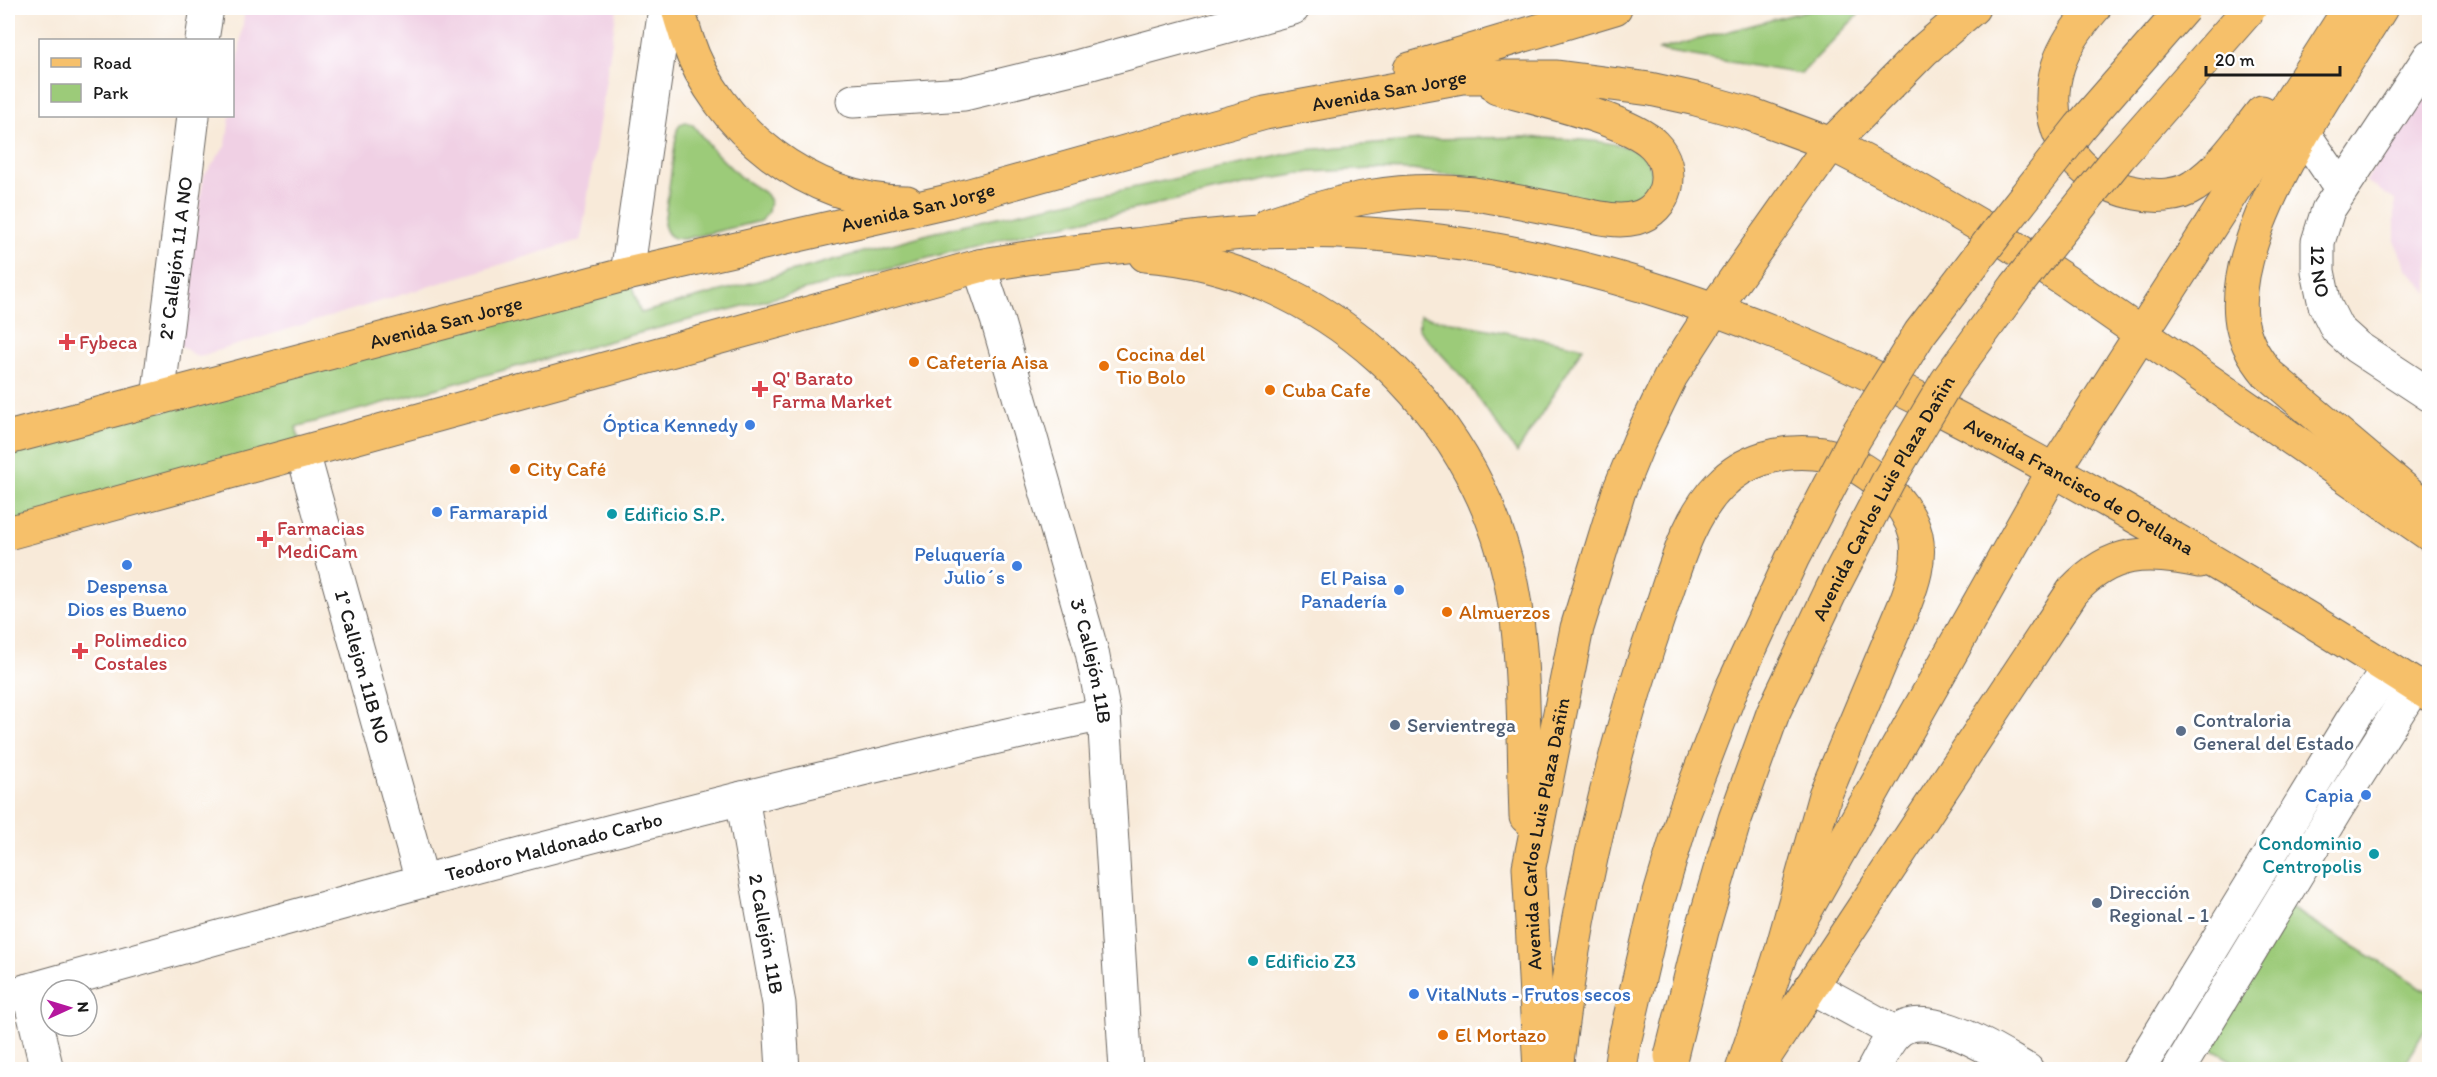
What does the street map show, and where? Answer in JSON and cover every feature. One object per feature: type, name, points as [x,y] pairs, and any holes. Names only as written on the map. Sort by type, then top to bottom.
[{"type":"main road","points":[[678,8],[693,56],[714,96],[743,131],[778,159],[816,182],[859,196],[903,202],[948,201]]},
{"type":"main road","points":[[1265,113],[1615,8]]},
{"type":"main road","name":"Avenida Carlos Luis Plaza Dañin","points":[[1540,1070],[1528,867],[1577,628],[1619,491],[1639,442],[1671,376],[1714,309],[1831,144],[1924,50],[1973,8]]},
{"type":"main road","points":[[2094,8],[2069,43],[2058,68],[2054,120],[2063,144],[2079,164],[2100,180],[2123,190],[2150,196],[2171,194],[2193,187],[2223,160],[2349,8]]},
{"type":"main road","points":[[1622,1056],[1655,911],[1684,813],[1732,688],[1792,559],[1855,438],[1920,333],[2001,227],[2080,128],[2184,8]]},
{"type":"main road","name":"Avenida Carlos Luis Plaza Dañin","points":[[1670,1063],[1702,931],[1735,819],[1773,713],[1832,589],[1889,479],[1947,381],[2016,286],[2119,157],[2250,8]]},
{"type":"main road","points":[[1780,956],[2054,470],[2349,8]]},
{"type":"main road","points":[[2381,8],[2304,134],[2271,195],[2247,256],[2240,296],[2241,318],[2246,341],[2268,374],[2293,398],[2430,510]]},
{"type":"main road","name":"Avenida San Jorge","points":[[8,438],[627,274],[948,201],[1265,113],[1462,77],[1557,77],[1650,89],[1750,114],[1831,144]]},
{"type":"main road","points":[[1239,234],[1313,210],[1401,191],[1477,195],[1608,219],[1636,218],[1648,213],[1661,198],[1667,173],[1665,162],[1654,144],[1644,136],[1600,117],[1462,77]]},
{"type":"main road","points":[[1831,144],[1912,186],[1991,232],[2067,282],[2141,336],[2430,535]]},
{"type":"main road","points":[[8,533],[980,266],[1027,257],[1261,232],[1360,234],[1448,242],[1514,253],[1648,286],[1714,309]]},
{"type":"main road","points":[[1027,257],[1104,253],[1156,256],[1211,267],[1248,278],[1300,300],[1322,314],[1368,347],[1411,387],[1440,423],[1470,468],[1494,519],[1504,557],[1517,633],[1528,867]]},
{"type":"main road","name":"Avenida Francisco de Orellana","points":[[1714,309],[1802,343],[1972,424],[2228,570],[2411,684]]},
{"type":"main road","points":[[1556,1070],[1573,949],[1594,839],[1625,717],[1670,583],[1691,529],[1706,502],[1720,484],[1737,471],[1759,459],[1785,453],[1815,453],[1864,471],[1894,496],[1909,517],[1916,537],[1915,579],[1822,806],[1780,956],[1742,1070]]},
{"type":"main road","points":[[1756,1070],[2073,591],[2084,579],[2111,561],[2141,554],[2173,556],[2228,570]]},
{"type":"street","points":[[202,39],[207,8]]},
{"type":"street","points":[[627,274],[665,8]]},
{"type":"street","points":[[853,101],[964,94],[1080,66],[1293,8]]},
{"type":"street","name":"12 NO","points":[[2430,56],[2341,188],[2328,210],[2318,242],[2318,271],[2325,305],[2337,329],[2357,346],[2430,395]]},
{"type":"street","name":"2° Callejón 11 A NO","points":[[158,399],[193,117]]},
{"type":"street","points":[[2304,134],[2341,188]]},
{"type":"street","name":"3° Callejón 11B","points":[[980,266],[1092,652],[1104,714],[1126,1070]]},
{"type":"street","name":"1° Callejon 11B NO","points":[[303,453],[422,881]]},
{"type":"street","points":[[2138,1070],[2354,717],[2411,684]]},
{"type":"street","points":[[2178,1070],[2411,684]]},
{"type":"street","name":"Teodoro Maldonado Carbo","points":[[18,993],[422,881],[742,798],[1034,728],[1104,714]]},
{"type":"street","name":"2 Callejón 11B","points":[[742,798],[779,1004],[783,1070]]},
{"type":"street","points":[[1812,987],[1896,1033]]},
{"type":"street","points":[[18,993],[47,1070]]},
{"type":"street","points":[[1873,1070],[1896,1033],[1916,1023],[1950,1029],[2027,1070]]},
{"type":"shaded area","points":[[245,8],[617,8],[581,240],[197,357],[177,343],[204,176],[226,145],[230,117],[234,117],[234,91]]},
{"type":"shaded area","points":[[2429,85],[2429,293],[2406,268],[2395,242],[2395,200],[2365,181]]},
{"type":"green space","points":[[1817,8],[1864,8],[1801,74],[1658,50]]},
{"type":"green space","points":[[686,122],[693,125],[711,148],[740,177],[765,193],[770,201],[768,212],[761,221],[684,239],[668,234],[664,224],[677,130],[680,124]]},
{"type":"green space","points":[[1526,137],[1604,142],[1633,149],[1644,157],[1656,179],[1645,204],[1610,208],[1460,176],[1412,170],[1311,172],[1271,179],[1013,236],[643,332],[296,427],[303,453],[8,533],[8,438],[627,274],[641,313],[957,226],[1306,150],[1433,139]]},
{"type":"green space","points":[[1420,316],[1583,347],[1517,453],[1466,381],[1418,329]]},
{"type":"green space","points":[[2289,907],[2429,992],[2429,1023],[2402,1069],[2246,1069],[2206,1046]]},
{"type":"place","name":"Fybeca","points":[[67,342]]},
{"type":"place","name":"Cafetería Aisa","points":[[914,362]]},
{"type":"place","name":"Cocina del Tio Bolo","points":[[1104,366]]},
{"type":"place","name":"Q' Barato Farma Market","points":[[760,389]]},
{"type":"place","name":"Cuba Cafe","points":[[1270,390]]},
{"type":"place","name":"Óptica Kennedy","points":[[750,425]]},
{"type":"place","name":"City Café","points":[[515,469]]},
{"type":"place","name":"Farmarapid","points":[[437,512]]},
{"type":"place","name":"Edificio S.P.","points":[[612,514]]},
{"type":"place","name":"Farmacias MediCam","points":[[265,539]]},
{"type":"place","name":"Despensa Dios es Bueno","points":[[127,565]]},
{"type":"place","name":"Peluquería Julio´s","points":[[1017,566]]},
{"type":"place","name":"El Paisa Panadería","points":[[1399,590]]},
{"type":"place","name":"Almuerzos","points":[[1447,612]]},
{"type":"place","name":"Polimedico Costales","points":[[80,651]]},
{"type":"place","name":"Servientrega","points":[[1395,725]]},
{"type":"place","name":"Contraloria General del Estado","points":[[2181,731]]},
{"type":"place","name":"Capia","points":[[2366,795]]},
{"type":"place","name":"Condominio Centropolis","points":[[2374,854]]},
{"type":"place","name":"Dirección Regional - 1","points":[[2097,903]]},
{"type":"place","name":"Edificio Z3","points":[[1253,961]]},
{"type":"place","name":"VitalNuts - Frutos secos","points":[[1414,994]]},
{"type":"place","name":"El Mortazo","points":[[1443,1035]]}]
